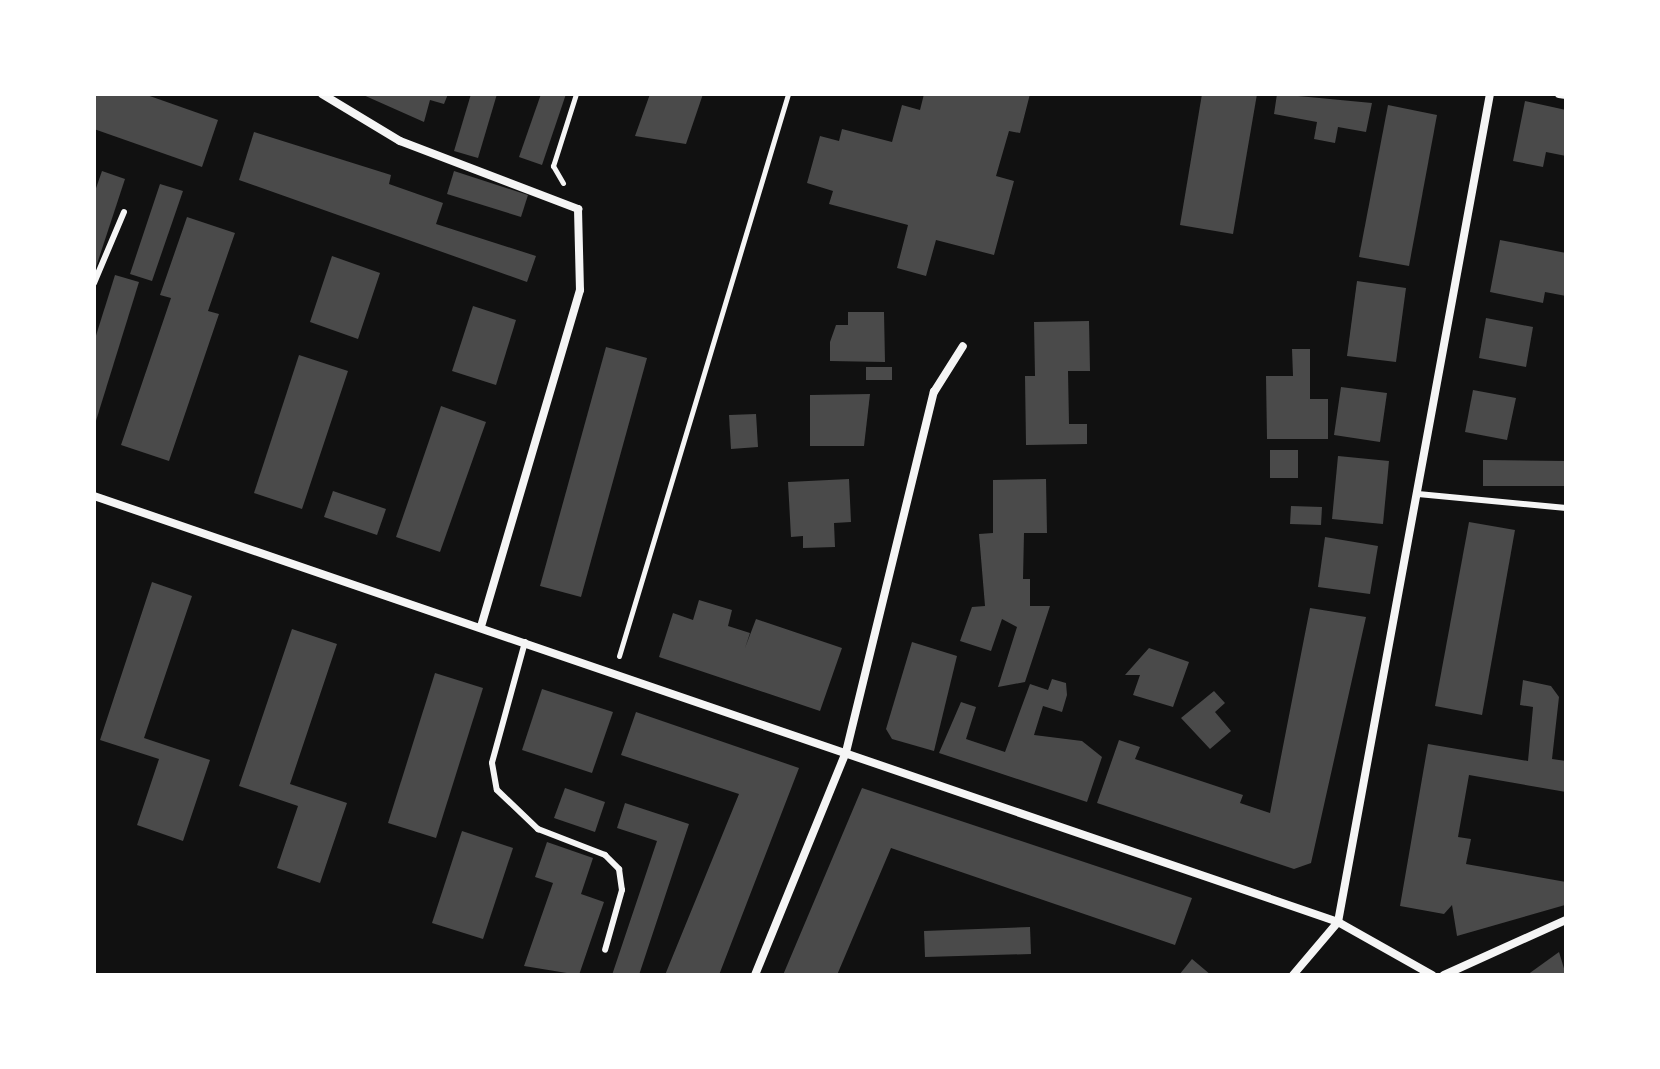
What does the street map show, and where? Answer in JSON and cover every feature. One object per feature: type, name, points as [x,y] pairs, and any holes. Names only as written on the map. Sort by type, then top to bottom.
[{"type":"street","points":[[322,94],[400,141],[578,209],[580,290],[481,626]]},
{"type":"street","points":[[1293,975],[1338,922],[1490,94]]},
{"type":"street","points":[[1559,94],[1566,95]]},
{"type":"street","points":[[755,975],[846,752],[934,392],[963,346]]},
{"type":"street","points":[[94,496],[525,641],[1338,922],[1432,975]]},
{"type":"street","points":[[1444,975],[1566,920]]},
{"type":"lane","points":[[94,283],[124,212]]},
{"type":"lane","points":[[1418,494],[1566,508]]},
{"type":"lane","points":[[525,641],[492,763],[497,790],[538,829],[605,855],[619,869],[622,890],[605,950]]},
{"type":"path","points":[[576,94],[553,166],[578,209]]},
{"type":"path","points":[[614,674],[788,94]]},
{"type":"building","points":[[94,94],[144,94],[218,120],[202,167],[94,129]]},
{"type":"building","points":[[361,94],[448,94],[444,104],[430,100],[424,122]]},
{"type":"building","points":[[471,94],[497,94],[478,158],[454,151]]},
{"type":"building","points":[[541,94],[566,94],[542,165],[519,157]]},
{"type":"building","points":[[650,94],[703,94],[686,144],[635,136]]},
{"type":"building","points":[[924,94],[1030,94],[1020,133],[1009,131],[996,176],[1014,181],[994,255],[936,240],[926,276],[897,268],[908,225],[829,204],[833,191],[807,183],[820,136],[839,141],[842,129],[892,142],[902,105],[920,110]]},
{"type":"building","points":[[1202,94],[1257,94],[1233,234],[1180,225]]},
{"type":"building","points":[[1277,94],[1372,103],[1366,132],[1338,127],[1335,143],[1314,139],[1317,122],[1274,114]]},
{"type":"building","points":[[1525,101],[1566,110],[1566,156],[1546,152],[1543,167],[1513,161]]},
{"type":"building","points":[[1388,105],[1437,115],[1409,266],[1359,257]]},
{"type":"building","points":[[254,132],[391,175],[389,184],[443,203],[436,224],[536,256],[527,282],[239,180]]},
{"type":"building","points":[[102,171],[125,179],[95,270],[94,194]]},
{"type":"building","points":[[454,171],[528,195],[521,217],[447,194]]},
{"type":"building","points":[[160,184],[183,191],[152,281],[130,274]]},
{"type":"building","points":[[187,217],[235,233],[208,311],[219,314],[169,461],[121,445],[171,298],[160,295]]},
{"type":"building","points":[[1500,240],[1566,253],[1566,296],[1545,292],[1543,303],[1490,292]]},
{"type":"building","points":[[332,256],[380,273],[358,339],[310,322]]},
{"type":"building","points":[[115,275],[139,282],[95,424],[94,342]]},
{"type":"building","points":[[1357,281],[1406,288],[1396,362],[1347,356]]},
{"type":"building","points":[[473,306],[516,320],[496,385],[452,371]]},
{"type":"building","points":[[848,312],[884,312],[885,362],[830,361],[830,342],[836,325],[848,325]]},
{"type":"building","points":[[1486,318],[1533,327],[1526,367],[1479,358]]},
{"type":"building","points":[[1089,321],[1090,371],[1068,371],[1069,424],[1087,424],[1087,444],[1026,445],[1025,376],[1035,376],[1034,322]]},
{"type":"building","points":[[606,347],[647,358],[581,597],[540,586]]},
{"type":"building","points":[[1292,349],[1310,349],[1310,399],[1328,399],[1328,439],[1267,439],[1266,376],[1293,376]]},
{"type":"building","points":[[299,355],[348,371],[302,509],[254,493]]},
{"type":"building","points":[[866,367],[892,367],[892,380],[866,380]]},
{"type":"building","points":[[1341,387],[1387,393],[1380,442],[1334,435]]},
{"type":"building","points":[[1473,390],[1516,398],[1507,440],[1465,432]]},
{"type":"building","points":[[870,394],[864,446],[810,446],[810,395]]},
{"type":"building","points":[[441,406],[486,422],[440,552],[396,537]]},
{"type":"building","points":[[756,414],[758,447],[731,449],[729,415]]},
{"type":"building","points":[[1270,450],[1298,450],[1298,478],[1270,478]]},
{"type":"building","points":[[1338,456],[1389,461],[1383,524],[1332,519]]},
{"type":"building","points":[[1483,460],[1566,461],[1566,486],[1483,486]]},
{"type":"building","points":[[849,479],[851,522],[834,523],[835,547],[803,548],[803,536],[791,537],[788,482]]},
{"type":"building","points":[[1046,479],[1047,533],[1024,533],[1023,579],[1030,579],[1030,606],[1050,606],[1025,682],[998,687],[1017,627],[1002,619],[991,651],[960,641],[972,607],[985,606],[979,534],[993,533],[993,480]]},
{"type":"building","points":[[333,491],[386,509],[377,535],[324,517]]},
{"type":"building","points":[[1291,506],[1322,507],[1321,525],[1290,524]]},
{"type":"building","points":[[1469,522],[1515,530],[1482,715],[1435,706]]},
{"type":"building","points":[[1325,537],[1378,546],[1370,594],[1318,587]]},
{"type":"building","points":[[152,582],[192,596],[144,738],[210,760],[183,841],[137,825],[159,759],[100,740]]},
{"type":"building","points":[[699,600],[732,610],[728,626],[750,633],[745,648],[756,619],[842,648],[820,711],[659,657],[673,613],[693,620]]},
{"type":"building","points":[[1310,608],[1366,617],[1311,863],[1294,869],[1097,803],[1119,740],[1140,747],[1135,759],[1243,795],[1240,803],[1270,813]]},
{"type":"building","points":[[292,629],[337,644],[290,784],[347,803],[320,883],[277,868],[298,806],[239,786]]},
{"type":"building","points":[[912,642],[957,656],[934,751],[892,739],[886,729]]},
{"type":"building","points":[[1149,648],[1189,662],[1173,707],[1133,695],[1140,675],[1125,675]]},
{"type":"building","points":[[435,673],[483,688],[436,838],[388,823]]},
{"type":"building","points":[[1052,679],[1066,683],[1067,695],[1062,712],[1043,706],[1034,735],[1082,741],[1102,757],[1087,802],[939,753],[961,702],[976,707],[966,739],[1005,752],[1030,684],[1048,690]]},
{"type":"building","points":[[1523,680],[1551,686],[1559,697],[1552,759],[1566,761],[1566,792],[1469,775],[1458,837],[1471,839],[1466,864],[1566,882],[1565,905],[1457,936],[1452,905],[1444,914],[1400,906],[1428,744],[1528,761],[1533,707],[1520,705]]},
{"type":"building","points":[[542,689],[613,712],[592,773],[522,750]]},
{"type":"building","points":[[1214,691],[1225,703],[1215,712],[1231,731],[1210,749],[1181,718]]},
{"type":"building","points":[[636,712],[799,768],[719,975],[665,975],[739,794],[621,755]]},
{"type":"building","points":[[565,788],[605,802],[595,832],[554,818]]},
{"type":"building","points":[[862,788],[1192,898],[1175,945],[891,848],[837,975],[783,975]]},
{"type":"building","points":[[625,803],[689,824],[639,975],[612,975],[657,841],[617,828]]},
{"type":"building","points":[[462,831],[513,848],[483,939],[432,923]]},
{"type":"building","points":[[547,842],[593,858],[581,894],[604,902],[579,975],[524,966],[553,883],[535,877]]},
{"type":"building","points":[[1030,927],[1031,954],[925,957],[924,931]]},
{"type":"building","points":[[1559,952],[1566,975],[1527,975]]},
{"type":"building","points":[[1192,959],[1211,975],[1179,975]]}]
